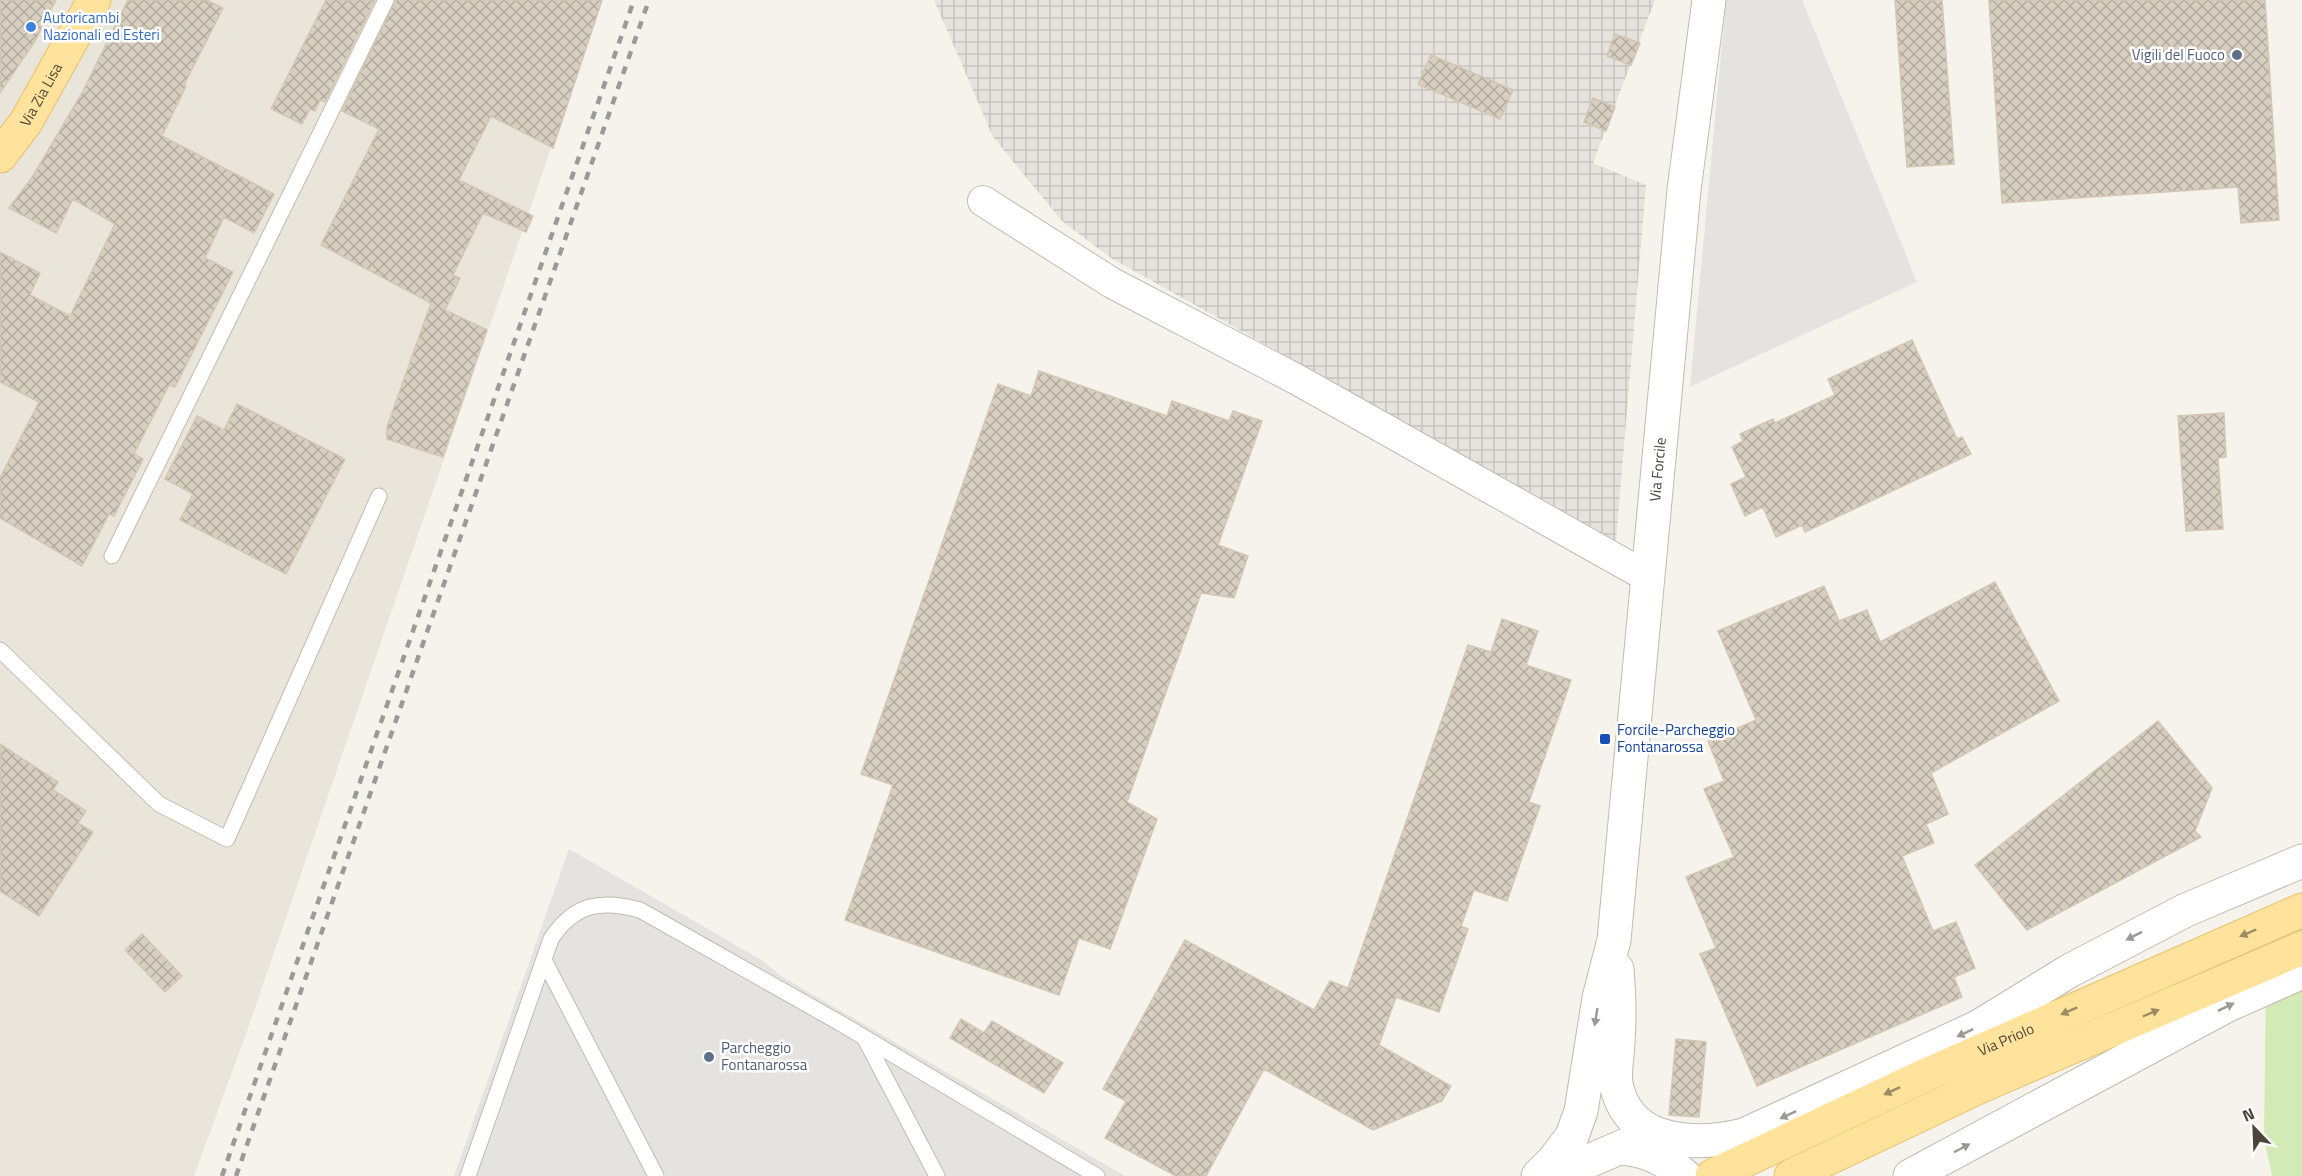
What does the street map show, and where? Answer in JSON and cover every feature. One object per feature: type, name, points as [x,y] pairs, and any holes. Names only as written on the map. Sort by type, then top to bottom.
[{"type":"main road","name":"Via Zia Lisa","points":[[0,156],[26,122],[94,0]]},
{"type":"main road","name":"Via Priolo","points":[[1712,1176],[1928,1074],[2302,910]]},
{"type":"main road","points":[[1791,1176],[1980,1086],[2302,948]]},
{"type":"street","name":"Via Forcile","points":[[1614,940],[1646,576],[1684,190],[1709,0]]},
{"type":"street","points":[[984,201],[1112,283],[1296,379],[1646,576]]},
{"type":"street","points":[[1554,1176],[1638,1143],[1679,1140],[1701,1142],[1744,1135],[1978,1027],[2079,966],[2186,910],[2302,861]]},
{"type":"street","points":[[1614,940],[1620,1004],[1616,1086],[1630,1114],[1643,1128],[1638,1143]]},
{"type":"street","points":[[1538,1176],[1554,1160],[1572,1136],[1581,1111],[1599,999],[1614,940]]},
{"type":"street","points":[[1910,1176],[2226,1006],[2302,972]]},
{"type":"street","points":[[1638,1143],[1685,1176]]},
{"type":"lane","points":[[112,556],[386,0]]},
{"type":"lane","points":[[0,650],[159,804],[227,839],[380,496]]},
{"type":"lane","points":[[468,1176],[551,939],[562,922],[596,905],[618,903],[640,910],[1097,1176]]},
{"type":"lane","points":[[544,960],[656,1176]]},
{"type":"lane","points":[[865,1039],[937,1176]]},
{"type":"shaded area","points":[[0,0],[602,0],[246,1034],[194,1176],[0,1176]]},
{"type":"shaded area","points":[[934,0],[1655,0],[1593,163],[1646,185],[1616,541],[1111,258],[1062,221],[993,137]]},
{"type":"shaded area","points":[[1726,0],[1802,0],[1917,282],[1690,387]]},
{"type":"shaded area","name":"Parcheggio Fontanarossa","points":[[569,849],[760,959],[781,976],[1125,1176],[454,1176]]},
{"type":"green space","points":[[2302,917],[2302,1176],[2272,1176],[2264,1138],[2266,980]]},
{"type":"building","points":[[0,0],[56,0],[35,41],[0,93]]},
{"type":"building","points":[[128,0],[207,0],[223,8],[184,85],[186,86],[162,136],[274,194],[254,233],[224,217],[205,258],[233,272],[175,387],[169,385],[134,454],[143,459],[114,516],[109,514],[82,566],[0,518],[0,478],[39,402],[0,382],[0,252],[40,273],[30,295],[70,316],[115,224],[73,199],[56,233],[9,208],[33,176],[82,93]]},
{"type":"building","points":[[326,0],[375,0],[325,102],[320,100],[315,111],[310,109],[302,124],[271,109]]},
{"type":"building","points":[[396,0],[602,0],[553,148],[491,116],[459,180],[533,216],[526,232],[483,213],[453,275],[460,278],[445,310],[487,330],[443,457],[387,439],[387,427],[431,303],[321,245],[379,129],[342,111]]},
{"type":"building","points":[[1895,0],[1942,0],[1954,164],[1907,167]]},
{"type":"building","points":[[1989,0],[2265,0],[2279,220],[2241,223],[2238,187],[2002,203]]},
{"type":"building","points":[[1615,34],[1640,43],[1631,65],[1607,56]]},
{"type":"building","points":[[1431,55],[1513,90],[1500,119],[1418,84]]},
{"type":"building","points":[[1593,98],[1615,107],[1606,131],[1584,122]]},
{"type":"building","points":[[1912,340],[1957,439],[1962,437],[1971,454],[1805,532],[1802,525],[1776,537],[1763,507],[1745,516],[1731,484],[1746,477],[1732,447],[1743,441],[1740,434],[1773,419],[1775,423],[1835,395],[1828,379]]},
{"type":"building","points":[[1039,371],[1167,416],[1172,401],[1229,421],[1233,411],[1262,421],[1218,545],[1248,556],[1234,598],[1201,593],[1127,802],[1157,819],[1110,949],[1079,938],[1059,995],[845,920],[893,785],[861,774],[998,384],[1031,396]]},
{"type":"building","points":[[237,404],[345,459],[286,574],[180,520],[193,494],[165,479],[197,416],[224,430]]},
{"type":"building","points":[[2224,413],[2226,457],[2218,458],[2223,529],[2186,531],[2178,416]]},
{"type":"building","points":[[1995,582],[2059,701],[1931,773],[1948,814],[1926,824],[1934,843],[1902,856],[1933,931],[1956,922],[1975,968],[1954,977],[1962,997],[1757,1086],[1700,954],[1716,948],[1686,877],[1734,857],[1704,789],[1724,781],[1708,741],[1756,720],[1718,631],[1824,586],[1839,621],[1867,610],[1880,642]]},
{"type":"building","points":[[1502,619],[1538,631],[1526,665],[1571,680],[1529,802],[1540,806],[1507,901],[1474,890],[1461,926],[1468,929],[1439,1012],[1396,997],[1379,1045],[1451,1086],[1442,1101],[1373,1130],[1264,1069],[1206,1176],[1176,1176],[1105,1138],[1126,1101],[1103,1089],[1185,940],[1314,1010],[1330,981],[1348,988],[1468,645],[1491,652]]},
{"type":"building","points":[[2158,721],[2212,788],[2195,831],[2201,837],[2027,930],[1975,865]]},
{"type":"building","points":[[0,744],[58,782],[53,790],[86,811],[78,823],[93,832],[39,916],[0,891]]},
{"type":"building","points":[[142,934],[182,976],[165,992],[125,950]]},
{"type":"building","points":[[961,1019],[984,1033],[992,1021],[1063,1063],[1044,1093],[950,1038]]},
{"type":"building","points":[[1676,1039],[1706,1042],[1699,1117],[1669,1115]]},
{"type":"railway","points":[[222,1176],[634,0]]},
{"type":"railway","points":[[236,1176],[649,0]]},
{"type":"place","name":"Autoricambi Nazionali ed Esteri","points":[[31,27]]},
{"type":"place","name":"Vigili del Fuoco","points":[[2237,55]]},
{"type":"place","name":"Forcile-Parcheggio Fontanarossa","points":[[1605,739]]},
{"type":"place","name":"Parcheggio Fontanarossa","points":[[709,1057]]}]
